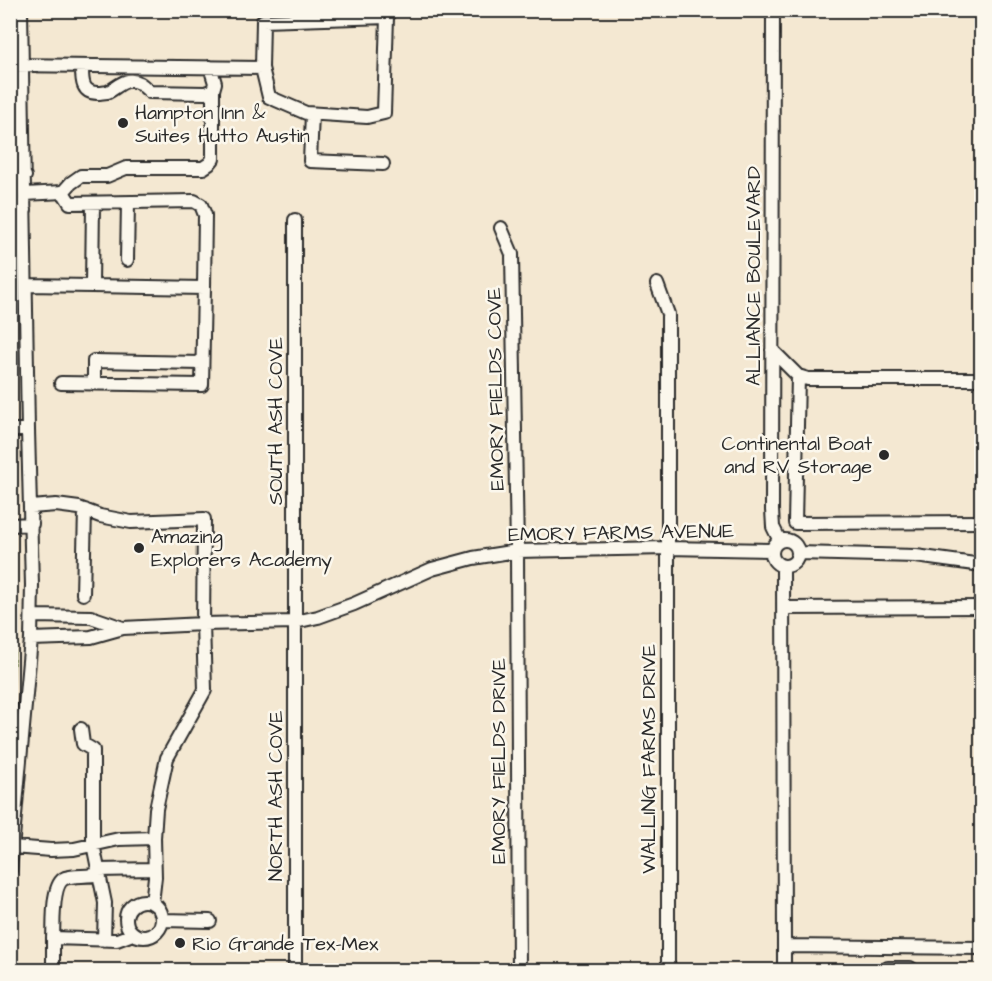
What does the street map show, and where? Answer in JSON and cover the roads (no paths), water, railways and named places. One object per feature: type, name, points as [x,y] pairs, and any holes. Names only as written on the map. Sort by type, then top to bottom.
[{"type":"street","points":[[10,872],[32,616],[24,65],[21,10]]},
{"type":"street","name":"ALLIANCE BOULEVARD","points":[[773,10],[772,510],[776,545]]},
{"type":"street","points":[[385,14],[384,113],[367,117],[312,114],[268,97],[262,68],[263,21],[385,14]]},
{"type":"street","points":[[10,65],[262,68]]},
{"type":"street","points":[[82,66],[82,83],[86,90],[94,93],[108,92],[118,84],[128,82],[139,83],[150,92],[206,93],[213,90]]},
{"type":"street","points":[[25,194],[63,192],[81,176],[107,176],[126,168],[203,168],[209,164],[213,159],[213,90],[215,83],[210,67]]},
{"type":"street","points":[[312,114],[310,161],[383,164]]},
{"type":"street","points":[[10,187],[25,176]]},
{"type":"street","points":[[61,383],[202,386],[205,215],[201,206],[194,201],[70,203],[63,192]]},
{"type":"street","points":[[10,203],[25,210]]},
{"type":"street","points":[[92,286],[93,203]]},
{"type":"street","points":[[127,260],[128,203]]},
{"type":"street","name":"SOUTH ASH COVE","points":[[295,219],[295,622]]},
{"type":"street","name":"EMORY FIELDS COVE","points":[[501,228],[512,254],[517,551]]},
{"type":"street","name":"WALLING FARMS DRIVE","points":[[657,284],[668,314],[668,970]]},
{"type":"street","points":[[26,285],[204,288]]},
{"type":"street","points":[[772,350],[798,376],[808,379],[981,379]]},
{"type":"street","points":[[94,383],[94,361],[202,363]]},
{"type":"street","points":[[798,376],[795,523],[981,522]]},
{"type":"street","points":[[10,430],[28,430]]},
{"type":"street","points":[[31,507],[56,504],[131,522],[204,519],[205,690],[167,758],[156,809],[152,903]]},
{"type":"street","points":[[83,594],[85,510]]},
{"type":"street","points":[[10,525],[32,524]]},
{"type":"street","points":[[792,542],[798,554],[791,564],[783,566],[773,559],[776,545],[792,542]]},
{"type":"street","name":"EMORY FARMS AVENUE","points":[[31,639],[92,637],[123,628],[295,622],[318,617],[354,604],[432,569],[473,558],[517,551],[776,545]]},
{"type":"street","name":"EMORY FIELDS DRIVE","points":[[517,551],[519,970]]},
{"type":"street","points":[[798,554],[916,556],[981,565]]},
{"type":"street","points":[[783,566],[784,970]]},
{"type":"street","points":[[783,608],[981,607]]},
{"type":"street","name":"EMORY FARMS AVENUE","points":[[32,616],[91,617],[123,628]]},
{"type":"street","name":"NORTH ASH COVE","points":[[295,622],[295,970]]},
{"type":"street","points":[[81,729],[83,744],[93,750],[93,844],[105,903],[104,940]]},
{"type":"street","points":[[12,847],[74,849],[119,839],[154,838]]},
{"type":"street","points":[[53,970],[55,896],[58,884],[65,878],[98,872],[154,869]]},
{"type":"street","points":[[137,902],[152,903],[159,908],[162,920],[158,931],[153,935],[141,937],[127,927],[125,921],[128,909],[137,902]]},
{"type":"street","points":[[162,920],[210,921]]},
{"type":"street","points":[[53,938],[123,939],[133,933]]},
{"type":"street","points":[[784,946],[981,948]]},
{"type":"street","points":[[886,970],[888,968],[913,970]]},
{"type":"place","name":"Hampton Inn & Suites Hutto Austin","points":[[123,123]]},
{"type":"place","name":"Continental Boat and RV Storage","points":[[884,455]]},
{"type":"place","name":"Amazing Explorers Academy","points":[[139,548]]},
{"type":"place","name":"Rio Grande Tex-Mex","points":[[180,943]]}]
